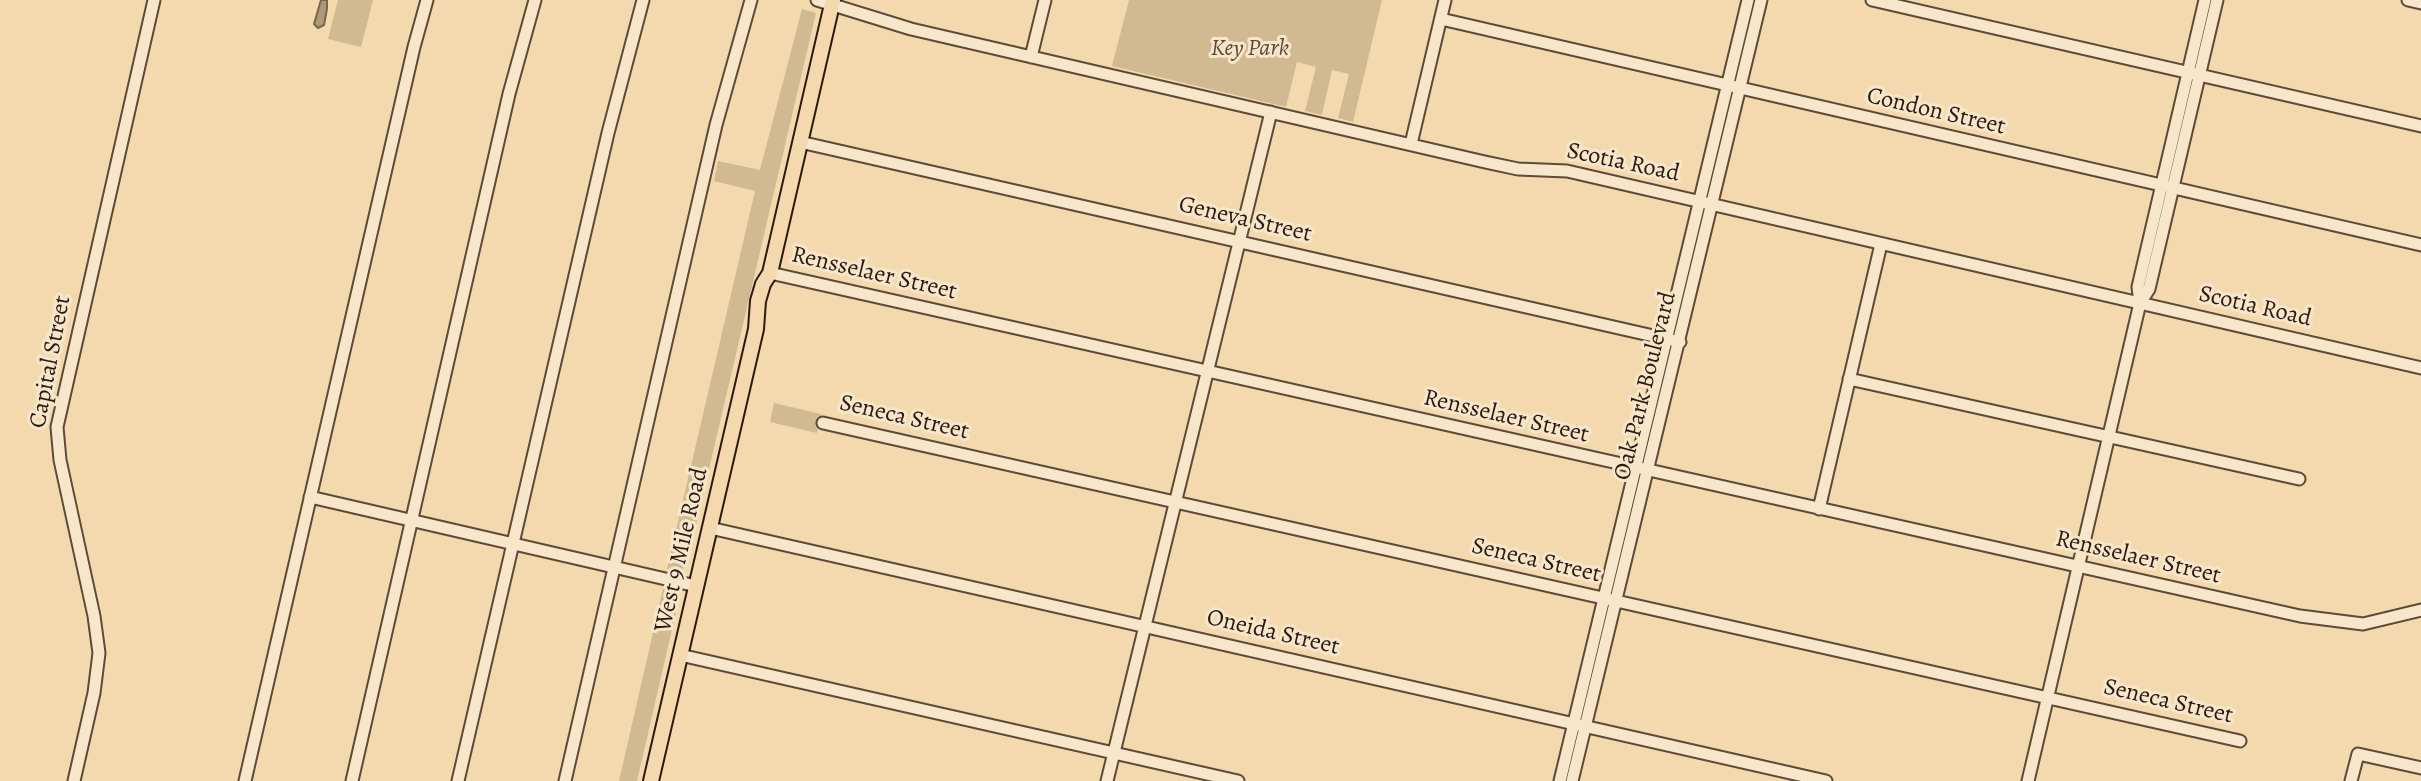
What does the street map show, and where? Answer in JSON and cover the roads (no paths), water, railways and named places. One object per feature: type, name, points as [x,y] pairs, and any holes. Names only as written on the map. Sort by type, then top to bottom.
[{"type":"main road","name":"West 9 Mile Road","points":[[651,781],[756,329],[764,318],[770,293],[770,273],[832,2]]},
{"type":"street","name":"Capital Street","points":[[74,781],[94,693],[99,653],[94,616],[60,460],[57,427],[154,0]]},
{"type":"street","points":[[245,781],[427,0]]},
{"type":"street","points":[[352,781],[509,94],[535,0]]},
{"type":"street","points":[[458,781],[608,133],[643,0]]},
{"type":"street","points":[[565,781],[716,125],[751,0]]},
{"type":"street","name":"Scotia Road","points":[[817,0],[832,2],[911,29],[1510,167],[1567,171],[2421,368]]},
{"type":"street","points":[[1031,57],[1045,0]]},
{"type":"street","points":[[1411,144],[1445,0]]},
{"type":"street","name":"Oak Park Boulevard","points":[[1572,781],[1580,725],[1706,204],[1733,87],[1748,0]]},
{"type":"street","name":"Oak Park Boulevard","points":[[1733,87],[1761,0]]},
{"type":"street","points":[[1872,0],[2421,126]]},
{"type":"street","points":[[2028,781],[2140,303],[2138,287],[2167,187],[2193,74],[2205,0]]},
{"type":"street","points":[[2193,74],[2217,0]]},
{"type":"street","points":[[2408,0],[2421,3]]},
{"type":"street","name":"Condon Street","points":[[1441,19],[2421,245]]},
{"type":"street","points":[[1107,781],[1271,112]]},
{"type":"street","name":"Geneva Street","points":[[800,142],[1674,340]]},
{"type":"street","points":[[1819,509],[1881,244]]},
{"type":"street","name":"Rensselaer Street","points":[[770,273],[2333,622],[2375,623],[2421,610]]},
{"type":"street","points":[[1849,379],[2299,479]]},
{"type":"street","name":"Seneca Street","points":[[823,423],[2240,741]]},
{"type":"street","points":[[310,497],[696,586]]},
{"type":"street","name":"Oneida Street","points":[[710,528],[1826,781]]},
{"type":"street","points":[[680,655],[1238,781]]},
{"type":"street","name":"Oak Park Boulevard","points":[[1560,781],[1580,725]]},
{"type":"street","points":[[2351,781],[2358,754],[2421,768]]},
{"type":"park label","name":"Key Park","points":[[1250,49]]}]
